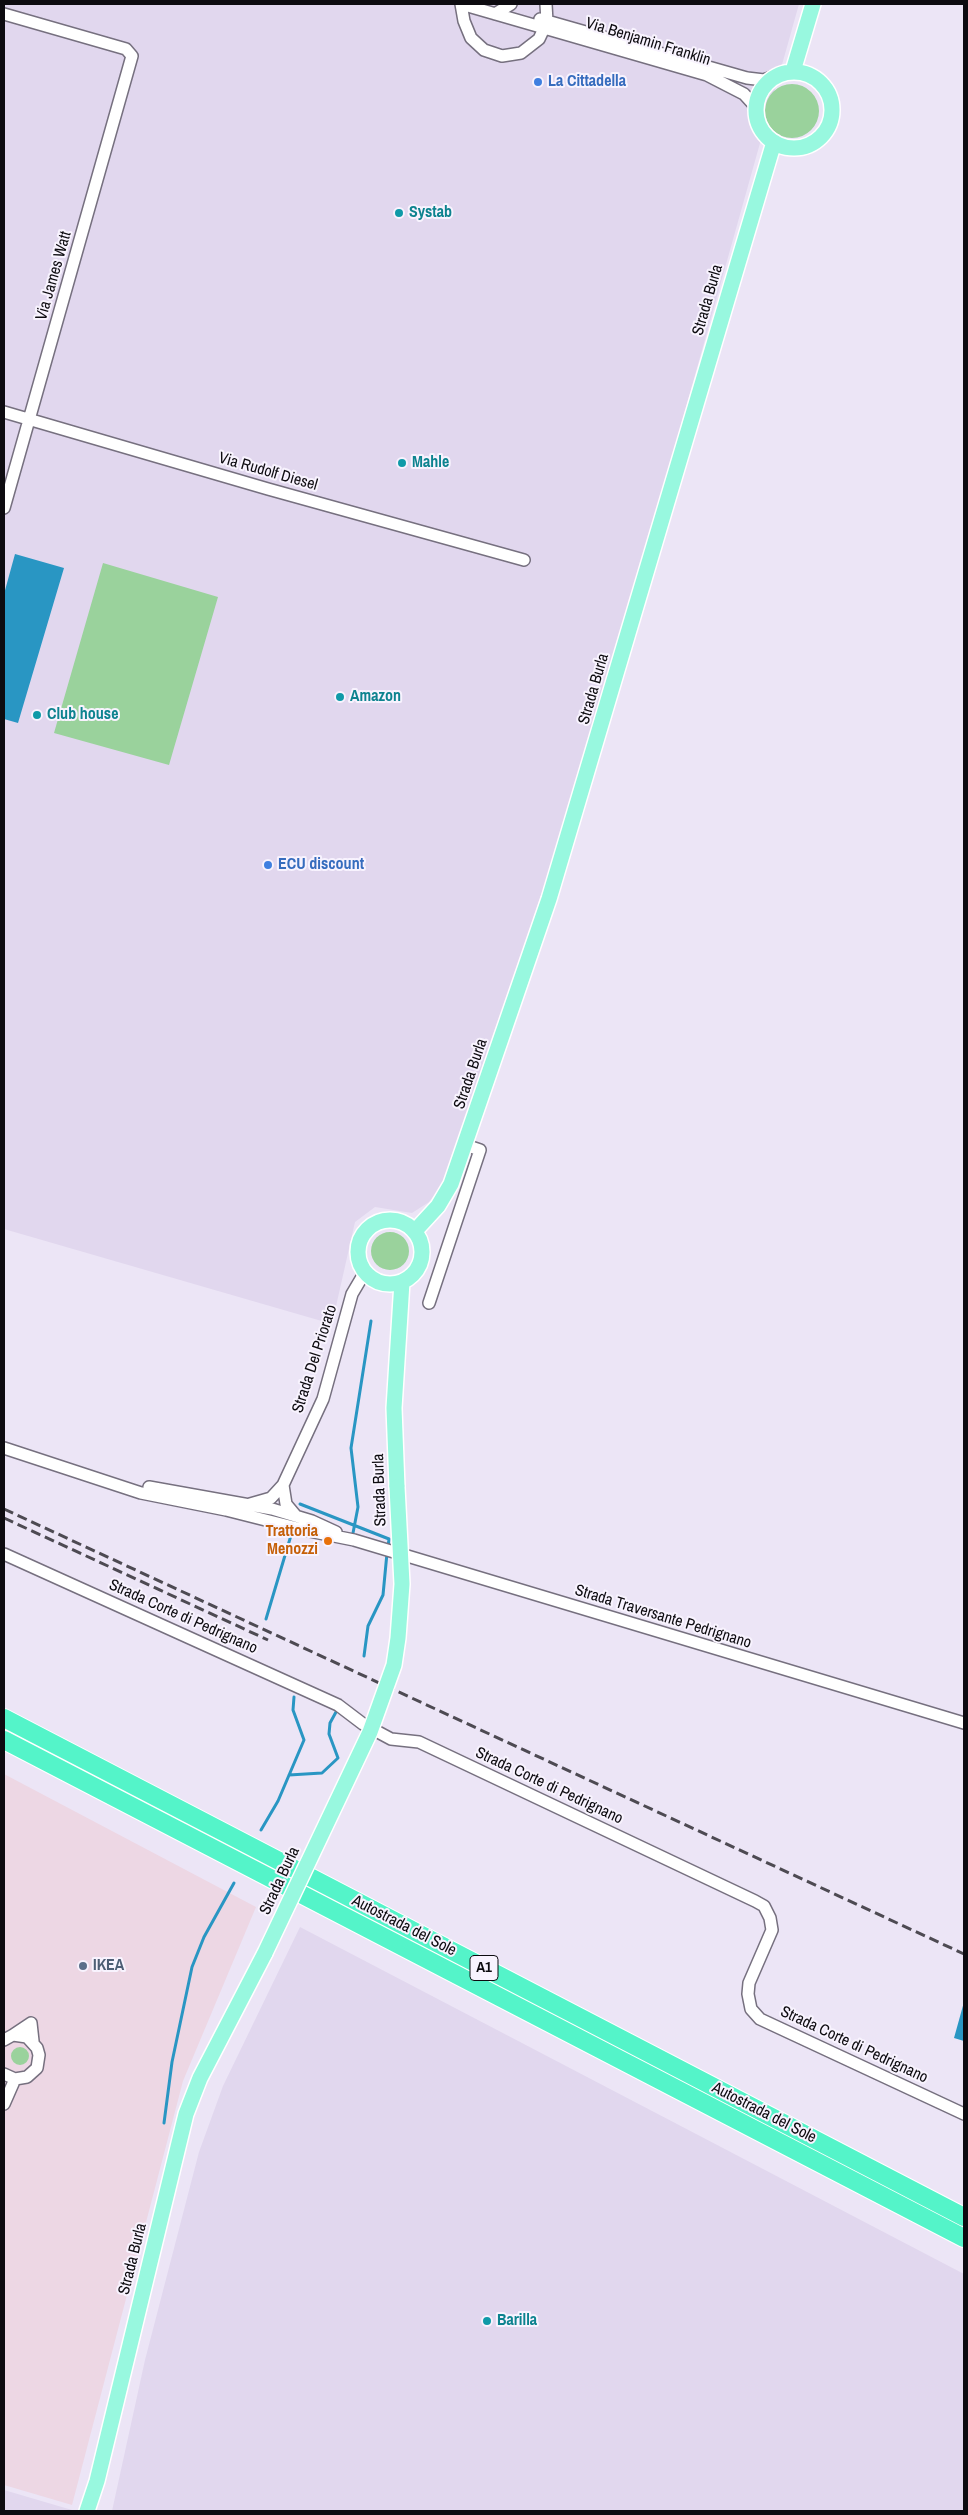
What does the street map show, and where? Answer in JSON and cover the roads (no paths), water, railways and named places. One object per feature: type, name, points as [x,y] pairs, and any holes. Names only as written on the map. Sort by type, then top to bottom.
[{"type":"highway","name":"Autostrada del Sole","points":[[4,1718],[964,2217]]},
{"type":"highway","name":"Autostrada del Sole","points":[[4,1740],[964,2238]]},
{"type":"main road","points":[[793,71],[813,4]]},
{"type":"main road","points":[[793,71],[805,73],[824,86],[830,96],[831,120],[826,130],[808,146],[785,147],[774,142],[762,130],[756,113],[756,101],[761,90],[774,76],[793,71]]},
{"type":"main road","name":"Strada Burla","points":[[415,1232],[438,1206],[451,1184],[554,880],[774,142]]},
{"type":"main road","points":[[388,1219],[403,1222],[415,1232],[422,1245],[421,1260],[414,1273],[402,1282],[382,1283],[365,1272],[360,1263],[358,1252],[359,1242],[367,1229],[380,1221],[388,1219]]},
{"type":"main road","name":"Strada Burla","points":[[87,2511],[97,2481],[186,2114],[200,2078],[265,1953],[370,1732],[394,1664],[402,1584],[394,1408],[402,1282]]},
{"type":"main road","name":"Strada Burla","points":[[93,2511],[97,2481]]},
{"type":"street","points":[[451,4],[463,17]]},
{"type":"street","points":[[461,4],[468,32],[484,50],[496,55],[509,56],[521,53],[539,39],[552,32],[564,29]]},
{"type":"street","name":"Via Benjamin Franklin","points":[[461,4],[501,8],[564,29],[747,78],[760,80],[774,76]]},
{"type":"street","points":[[539,39],[547,24],[546,6]]},
{"type":"street","points":[[546,6],[553,19],[564,29]]},
{"type":"street","name":"Via James Watt","points":[[4,14],[126,49],[132,53],[132,60],[4,508]]},
{"type":"street","name":"Via Benjamin Franklin","points":[[564,29],[718,80],[750,99],[756,113]]},
{"type":"street","name":"Via Rudolf Diesel","points":[[4,412],[268,489],[524,560]]},
{"type":"street","points":[[429,1303],[480,1150],[465,1145]]},
{"type":"street","name":"Strada Del Priorato","points":[[283,1485],[322,1399],[352,1294],[365,1272]]},
{"type":"street","name":"Strada Traversante Pedrignano","points":[[4,1448],[115,1482],[142,1493],[354,1540],[964,1722]]},
{"type":"street","name":"Strada Traversante Pedrignano","points":[[115,1482],[250,1504],[272,1504],[354,1540]]},
{"type":"street","points":[[282,1523],[272,1504],[280,1499],[283,1485]]},
{"type":"street","points":[[283,1485],[286,1504],[296,1516]]},
{"type":"street","name":"Strada Traversante Pedrignano","points":[[183,1501],[219,1503],[258,1512],[272,1504]]},
{"type":"street","name":"Strada Corte di Pedrignano","points":[[4,1554],[338,1705],[364,1724],[391,1739],[419,1742],[756,1901],[764,1906],[770,1918],[772,1930],[749,1983],[748,1994],[751,2009],[760,2019],[964,2114]]},
{"type":"street","points":[[4,2104],[9,2076],[27,2077],[36,2068],[39,2055],[33,2041],[20,2035],[8,2037]]},
{"type":"water","points":[[15,554],[64,568],[18,723],[4,719],[4,594]]},
{"type":"water","points":[[964,2002],[964,2041],[954,2038]]},
{"type":"waterway","points":[[353,1533],[358,1507],[351,1448],[371,1321]]},
{"type":"waterway","points":[[300,1504],[389,1539],[388,1547]]},
{"type":"waterway","points":[[266,1619],[292,1532]]},
{"type":"waterway","points":[[364,1656],[368,1626],[383,1595],[387,1553]]},
{"type":"waterway","points":[[261,1830],[278,1801],[304,1740],[293,1710],[294,1697]]},
{"type":"waterway","points":[[289,1775],[322,1773],[338,1758],[329,1734],[330,1723],[336,1712]]},
{"type":"waterway","points":[[164,2123],[172,2062],[192,1967],[204,1937],[234,1883]]},
{"type":"railway","points":[[4,1509],[964,1954]]},
{"type":"railway","points":[[4,1518],[268,1640]]},
{"type":"place","name":"La Cittadella","points":[[538,82]]},
{"type":"place","name":"Systab","points":[[399,213]]},
{"type":"place","name":"Mahle","points":[[402,463]]},
{"type":"place","name":"Amazon","points":[[340,697]]},
{"type":"place","name":"Club house","points":[[37,715]]},
{"type":"place","name":"ECU discount","points":[[268,865]]},
{"type":"place","name":"Trattoria Menozzi","points":[[328,1541]]},
{"type":"place","name":"IKEA","points":[[83,1966]]},
{"type":"place","name":"Barilla","points":[[487,2321]]}]
